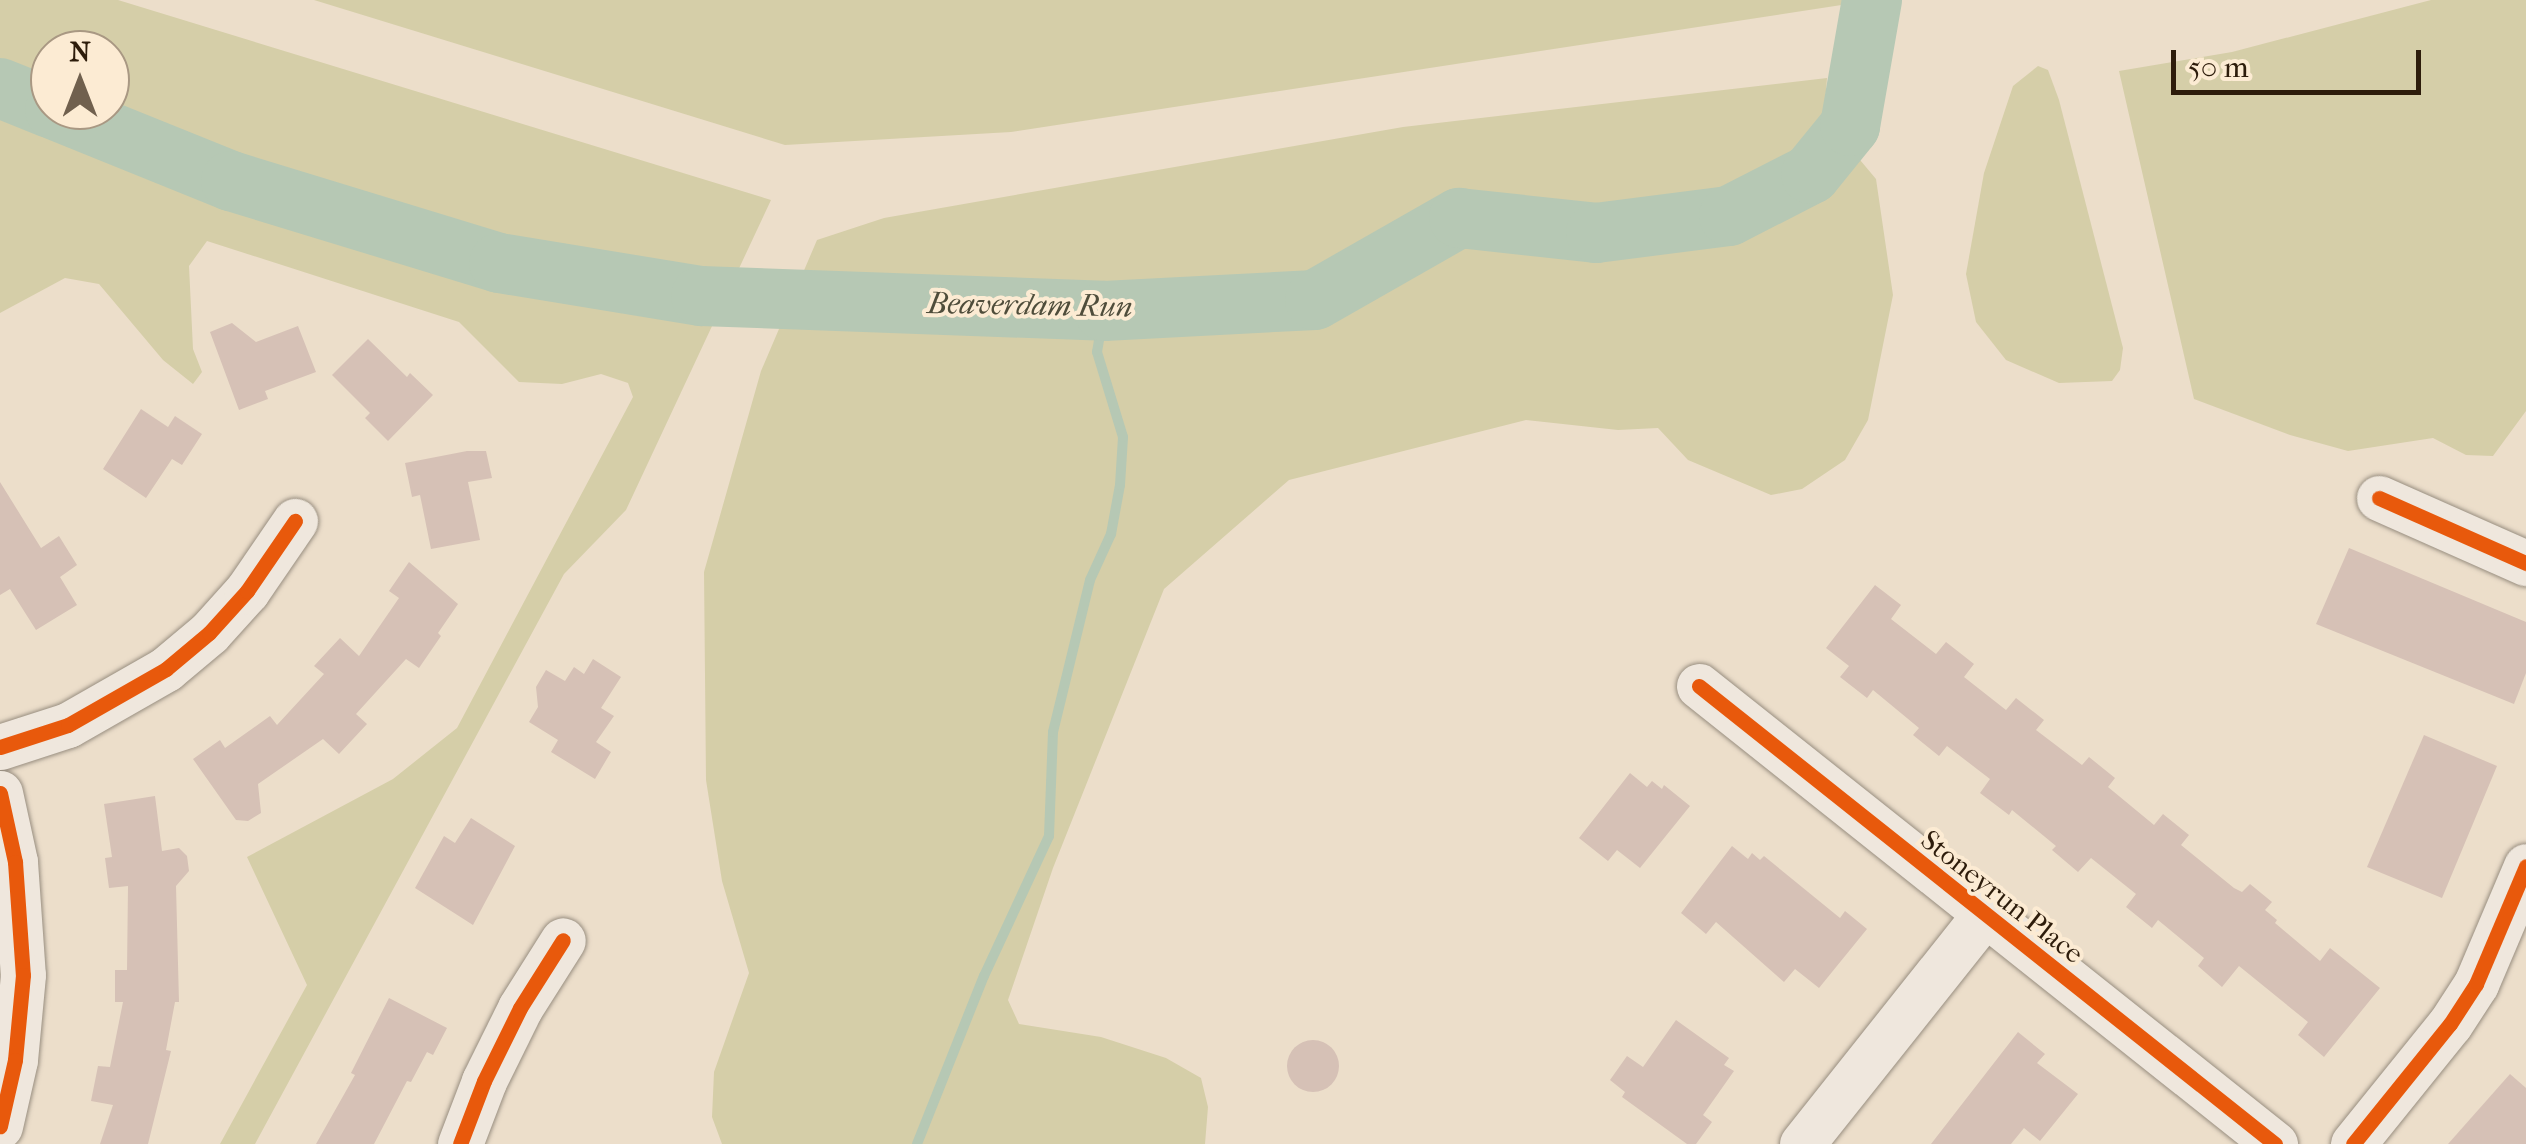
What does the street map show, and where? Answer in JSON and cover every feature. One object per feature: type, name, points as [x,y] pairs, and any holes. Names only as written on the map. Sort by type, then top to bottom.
[{"type":"street","points":[[2379,498],[2526,562]]},
{"type":"street","points":[[0,747],[68,725],[166,670],[209,633],[247,592],[294,521]]},
{"type":"street","name":"Stoneyrun Place","points":[[1698,686],[2276,1144]]},
{"type":"street","points":[[0,793],[15,862],[22,975],[15,1060],[0,1126]]},
{"type":"street","points":[[2353,1144],[2450,1024],[2476,984],[2526,866]]},
{"type":"street","points":[[1802,1144],[1984,915]]},
{"type":"street","points":[[460,1144],[484,1081],[520,1008],[563,940]]},
{"type":"shaded area","points":[[0,0],[118,0],[771,200],[626,510],[564,574],[255,1144],[220,1144],[307,985],[247,857],[393,779],[457,728],[633,397],[628,383],[601,374],[562,384],[519,382],[459,322],[207,241],[189,266],[193,349],[202,372],[193,384],[163,360],[99,284],[65,278],[0,313]]},
{"type":"shaded area","points":[[314,0],[1874,0],[1011,132],[785,145]]},
{"type":"shaded area","points":[[2431,0],[2526,0],[2526,411],[2493,456],[2466,455],[2433,438],[2348,451],[2290,435],[2194,399],[2119,71],[2232,52]]},
{"type":"shaded area","points":[[2038,66],[2048,70],[2059,100],[2123,348],[2120,370],[2112,381],[2059,383],[2006,360],[1976,322],[1966,274],[1984,173],[2013,86]]},
{"type":"shaded area","points":[[1827,78],[1824,117],[1876,179],[1893,295],[1868,420],[1845,460],[1802,489],[1771,495],[1688,460],[1658,428],[1618,430],[1526,420],[1289,480],[1164,589],[1053,868],[1008,1000],[1019,1024],[1101,1037],[1166,1058],[1201,1078],[1208,1107],[1205,1144],[722,1144],[712,1117],[714,1072],[749,973],[722,881],[706,780],[704,572],[761,371],[817,240],[884,218],[1403,127]]},
{"type":"building","points":[[232,323],[256,342],[298,326],[316,372],[265,391],[268,399],[239,410],[210,332]]},
{"type":"building","points":[[368,339],[407,377],[410,373],[433,395],[388,441],[365,418],[370,413],[332,375]]},
{"type":"building","points":[[141,409],[168,427],[175,416],[202,434],[182,465],[172,459],[146,498],[103,469]]},
{"type":"building","points":[[486,451],[492,478],[468,482],[480,540],[431,549],[420,495],[412,497],[405,463]]},
{"type":"building","points":[[0,482],[41,548],[59,536],[77,565],[60,577],[77,605],[36,630],[10,589],[0,595]]},
{"type":"building","points":[[2349,548],[2526,622],[2526,673],[2514,704],[2316,624]]},
{"type":"building","points":[[409,562],[458,604],[438,633],[441,636],[419,668],[406,659],[356,714],[367,724],[339,754],[323,739],[258,784],[261,813],[248,821],[236,820],[193,759],[220,740],[225,748],[270,716],[277,725],[324,674],[314,666],[340,638],[359,656],[399,598],[389,591]]},
{"type":"building","points":[[1875,585],[1901,605],[1891,619],[1936,654],[1946,642],[1974,664],[1964,677],[2006,710],[2016,698],[2044,720],[2036,730],[2082,765],[2089,757],[2115,778],[2108,787],[2154,825],[2163,814],[2189,835],[2181,845],[2234,888],[2242,892],[2250,884],[2272,902],[2265,910],[2277,920],[2275,923],[2320,961],[2330,948],[2380,988],[2324,1057],[2298,1035],[2308,1022],[2239,966],[2222,987],[2198,966],[2204,958],[2158,920],[2152,928],[2126,907],[2136,894],[2091,858],[2078,872],[2052,850],[2056,846],[2012,810],[2009,815],[1980,793],[1990,779],[1947,746],[1939,756],[1913,735],[1919,728],[1873,690],[1867,698],[1840,677],[1849,666],[1826,648]]},
{"type":"building","points":[[593,659],[621,677],[601,708],[614,716],[596,742],[611,752],[595,779],[551,752],[558,740],[529,722],[538,707],[536,687],[546,670],[565,681],[574,667],[584,674]]},
{"type":"building","points":[[2424,735],[2497,766],[2442,898],[2367,867]]},
{"type":"building","points":[[1630,773],[1647,787],[1652,781],[1662,789],[1664,785],[1690,806],[1640,868],[1617,850],[1608,861],[1579,838]]},
{"type":"building","points":[[155,796],[162,851],[179,848],[187,856],[189,871],[176,886],[179,1002],[175,1002],[166,1050],[171,1051],[148,1144],[100,1144],[113,1105],[91,1101],[98,1066],[110,1067],[123,1002],[115,1002],[115,970],[127,970],[128,886],[109,888],[105,858],[112,857],[104,804]]},
{"type":"building","points":[[471,818],[515,846],[473,925],[415,888],[444,836],[455,843]]},
{"type":"building","points":[[1732,846],[1748,859],[1752,853],[1760,860],[1764,856],[1840,918],[1845,911],[1867,929],[1819,988],[1795,969],[1784,982],[1716,922],[1706,934],[1681,913]]},
{"type":"building","points":[[389,998],[447,1028],[433,1055],[427,1052],[411,1082],[407,1081],[374,1144],[316,1144],[355,1075],[351,1073]]},
{"type":"building","points":[[1676,1020],[1729,1058],[1724,1065],[1734,1071],[1703,1115],[1712,1122],[1696,1144],[1687,1144],[1622,1097],[1625,1092],[1610,1080],[1627,1056],[1643,1067]]},
{"type":"building","points":[[2018,1032],[2045,1054],[2037,1063],[2078,1094],[2040,1141],[2024,1128],[2011,1144],[1931,1144]]},
{"type":"building","points":[[1313,1040],[1331,1048],[1339,1066],[1331,1084],[1313,1092],[1295,1084],[1287,1066],[1295,1048]]},
{"type":"building","points":[[2510,1074],[2526,1088],[2526,1144],[2448,1144]]},
{"type":"waterway","name":"Beaverdam Run","points":[[105,130],[231,181],[499,263],[701,296],[1104,311],[1315,300],[1459,218],[1596,233],[1729,216],[1811,174],[1850,126],[1872,0]]},
{"type":"waterway","name":"Beaverdam Run","points":[[0,88],[30,100]]},
{"type":"waterway","points":[[917,1144],[984,976],[1049,836],[1053,732],[1090,580],[1111,534],[1120,485],[1123,437],[1097,352],[1104,311]]},
{"type":"cycle path","points":[[2379,498],[2526,563]]},
{"type":"cycle path","points":[[0,747],[68,725],[166,669],[209,633],[247,591],[295,521]]},
{"type":"cycle path","points":[[1699,686],[2275,1144]]},
{"type":"cycle path","points":[[0,793],[15,862],[23,975],[15,1060],[0,1126]]},
{"type":"cycle path","points":[[2353,1144],[2450,1024],[2476,984],[2526,866]]},
{"type":"cycle path","points":[[460,1144],[484,1081],[520,1008],[563,940]]}]
